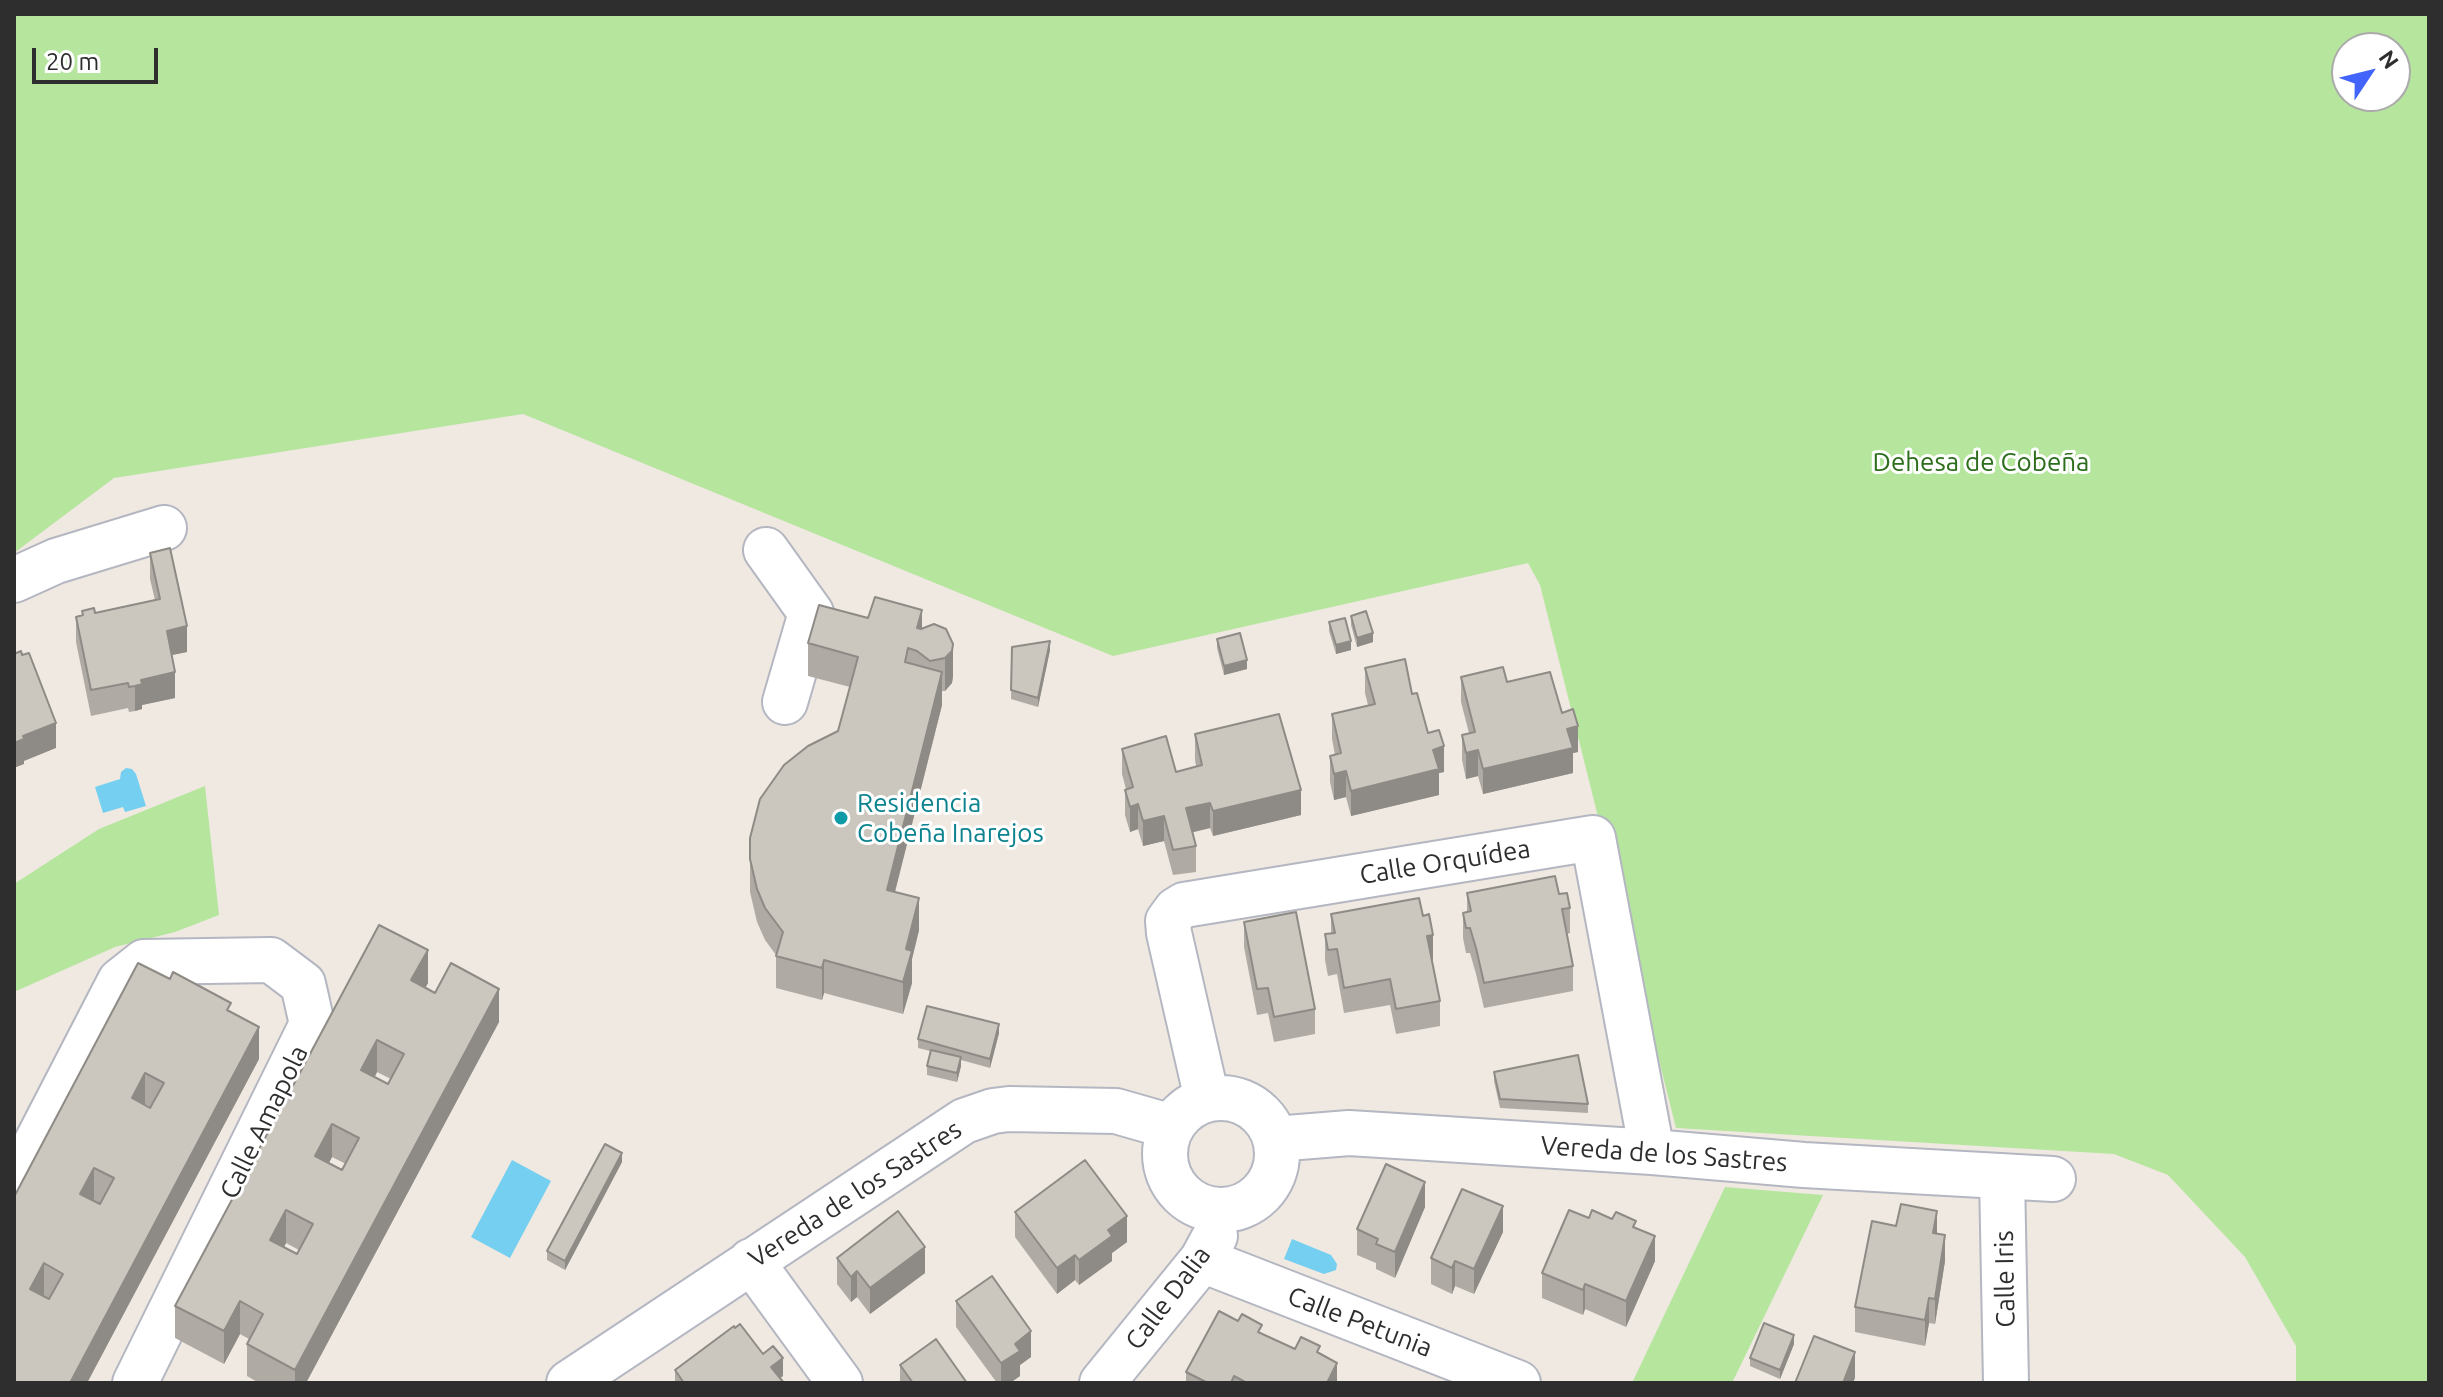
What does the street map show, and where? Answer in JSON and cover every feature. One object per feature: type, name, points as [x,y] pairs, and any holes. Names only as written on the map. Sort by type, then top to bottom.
[{"type":"street","points":[[14,580],[56,561],[164,528]]},
{"type":"street","points":[[766,550],[811,613],[785,702]]},
{"type":"street","name":"Calle Orquídea","points":[[1207,1099],[1169,933],[1168,921],[1176,910],[1184,905],[1593,838],[1652,1152]]},
{"type":"street","name":"Calle Amapola","points":[[14,1186],[120,981],[144,962],[271,960],[303,984],[312,1024],[140,1381]]},
{"type":"street","name":"Vereda de los Sastres","points":[[569,1383],[964,1121],[993,1111],[1013,1096],[1116,1111],[1172,1127]]},
{"type":"street","points":[[1225,1098],[1249,1106],[1268,1123],[1275,1139],[1277,1158],[1267,1184],[1247,1203],[1229,1209],[1212,1209],[1195,1203],[1181,1193],[1170,1178],[1165,1161],[1165,1143],[1172,1127],[1181,1114],[1207,1099],[1225,1098]]},
{"type":"street","name":"Vereda de los Sastres","points":[[1275,1139],[1349,1133],[2053,1179]]},
{"type":"street","name":"Calle Iris","points":[[2002,1176],[2006,1383]]},
{"type":"street","name":"Calle Dalia","points":[[1102,1383],[1202,1260],[1229,1209]]},
{"type":"street","name":"Calle Petunia","points":[[1202,1260],[1518,1383]]},
{"type":"street","points":[[751,1261],[840,1383]]},
{"type":"green space","name":"Dehesa de Cobeña","points":[[14,14],[2429,14],[2429,1383],[2296,1383],[2296,1346],[2245,1257],[2168,1175],[2114,1154],[1676,1128],[1540,585],[1528,563],[1113,656],[523,414],[114,478],[14,553]]},
{"type":"green space","points":[[205,786],[219,915],[175,932],[115,947],[14,992],[14,884],[99,829]]},
{"type":"green space","points":[[1725,1187],[1823,1195],[1732,1383],[1632,1383]]},
{"type":"water","points":[[126,768],[136,774],[146,806],[125,812],[123,807],[103,813],[95,787],[120,779],[121,772]]},
{"type":"water","points":[[512,1160],[551,1181],[510,1258],[471,1237]]},
{"type":"water","points":[[1292,1239],[1331,1255],[1337,1264],[1336,1270],[1324,1274],[1284,1259]]},
{"type":"building","points":[[170,548],[187,626],[167,631],[175,672],[141,680],[142,684],[135,686],[129,687],[128,683],[91,690],[76,617],[83,615],[82,611],[94,608],[95,613],[160,599],[150,553]]},
{"type":"building","name":"Residencia Cobeña Inarejos","points":[[875,597],[922,610],[917,628],[934,624],[946,629],[953,644],[952,651],[945,658],[930,661],[908,648],[905,662],[942,672],[887,890],[919,898],[906,949],[912,951],[903,982],[824,960],[822,968],[776,956],[783,932],[765,908],[750,859],[750,838],[760,799],[784,765],[808,746],[838,731],[858,657],[808,643],[819,605],[868,618]]},
{"type":"building","points":[[1366,611],[1373,633],[1357,638],[1351,616]]},
{"type":"building","points":[[1345,618],[1351,641],[1336,645],[1329,622]]},
{"type":"building","points":[[1240,633],[1247,660],[1224,666],[1217,639]]},
{"type":"building","points":[[1050,641],[1038,698],[1011,690],[1012,647]]},
{"type":"building","points":[[21,651],[22,655],[29,653],[56,723],[23,736],[24,739],[14,743],[14,654]]},
{"type":"building","points":[[1405,659],[1412,694],[1417,693],[1428,733],[1439,730],[1444,746],[1433,750],[1439,769],[1351,791],[1346,771],[1334,774],[1330,756],[1341,753],[1332,714],[1375,704],[1365,668]]},
{"type":"building","points":[[1503,667],[1507,682],[1550,672],[1562,713],[1573,709],[1578,726],[1567,729],[1573,748],[1483,769],[1478,750],[1466,753],[1462,735],[1475,732],[1461,677]]},
{"type":"building","points":[[1279,714],[1301,790],[1213,811],[1210,803],[1186,808],[1196,846],[1173,850],[1164,816],[1143,821],[1138,804],[1130,807],[1125,790],[1133,787],[1122,749],[1166,736],[1176,772],[1202,765],[1195,734]]},
{"type":"building","points":[[1555,876],[1559,894],[1567,893],[1570,908],[1562,909],[1573,966],[1484,983],[1463,913],[1471,911],[1467,893]]},
{"type":"building","points":[[1419,898],[1423,916],[1429,914],[1433,935],[1427,936],[1440,1001],[1396,1009],[1390,979],[1344,988],[1337,949],[1328,950],[1325,934],[1335,933],[1331,914]]},
{"type":"building","points":[[1296,912],[1315,1009],[1274,1017],[1268,988],[1257,989],[1244,922]]},
{"type":"building","points":[[379,925],[428,950],[411,980],[435,993],[451,963],[499,989],[295,1370],[247,1344],[263,1314],[240,1301],[224,1331],[175,1306]],"holes":[[[377,1040],[404,1054],[388,1084],[361,1070]],[[332,1124],[359,1138],[342,1170],[315,1156]],[[286,1210],[313,1224],[297,1254],[270,1240]]]},
{"type":"building","points":[[138,963],[170,979],[173,972],[231,1003],[227,1010],[259,1027],[70,1383],[14,1383],[14,1197]],"holes":[[[145,1073],[164,1083],[150,1108],[132,1098]],[[94,1168],[114,1178],[100,1204],[80,1194]],[[44,1263],[63,1274],[49,1299],[30,1289]]]},
{"type":"building","points":[[927,1006],[999,1024],[990,1059],[918,1039]]},
{"type":"building","points":[[931,1050],[961,1057],[957,1073],[927,1066]]},
{"type":"building","points":[[1578,1055],[1588,1104],[1500,1099],[1494,1072]]},
{"type":"building","points":[[605,1144],[622,1153],[565,1261],[547,1251]]},
{"type":"building","points":[[1085,1160],[1127,1216],[1108,1230],[1112,1236],[1079,1260],[1075,1255],[1057,1268],[1015,1212]]},
{"type":"building","points":[[1386,1164],[1425,1182],[1395,1252],[1376,1244],[1378,1239],[1357,1229]]},
{"type":"building","points":[[1462,1189],[1503,1206],[1474,1269],[1455,1261],[1452,1268],[1431,1258]]},
{"type":"building","points":[[1901,1204],[1937,1211],[1933,1233],[1945,1235],[1935,1299],[1929,1298],[1925,1320],[1855,1307],[1872,1221],[1896,1226]]},
{"type":"building","points":[[1569,1210],[1589,1218],[1592,1210],[1612,1219],[1616,1212],[1636,1221],[1633,1227],[1655,1236],[1626,1301],[1585,1284],[1583,1290],[1542,1273]]},
{"type":"building","points":[[898,1211],[925,1247],[870,1288],[857,1271],[851,1277],[837,1258]]},
{"type":"building","points":[[992,1276],[1031,1331],[1015,1344],[1020,1351],[1001,1363],[956,1301]]},
{"type":"building","points":[[1219,1311],[1238,1321],[1242,1314],[1262,1325],[1258,1332],[1295,1349],[1301,1337],[1320,1346],[1317,1352],[1337,1363],[1327,1383],[1247,1383],[1234,1376],[1231,1383],[1208,1383],[1186,1372]]},
{"type":"building","points":[[1764,1323],[1794,1335],[1780,1370],[1750,1358]]},
{"type":"building","points":[[740,1324],[763,1354],[773,1346],[783,1358],[771,1367],[784,1383],[684,1383],[675,1370]]},
{"type":"building","points":[[1814,1336],[1855,1352],[1843,1383],[1795,1383]]},
{"type":"building","points":[[936,1339],[967,1383],[913,1383],[900,1365]]},
{"type":"place","name":"Residencia Cobeña Inarejos","points":[[841,818]]}]
